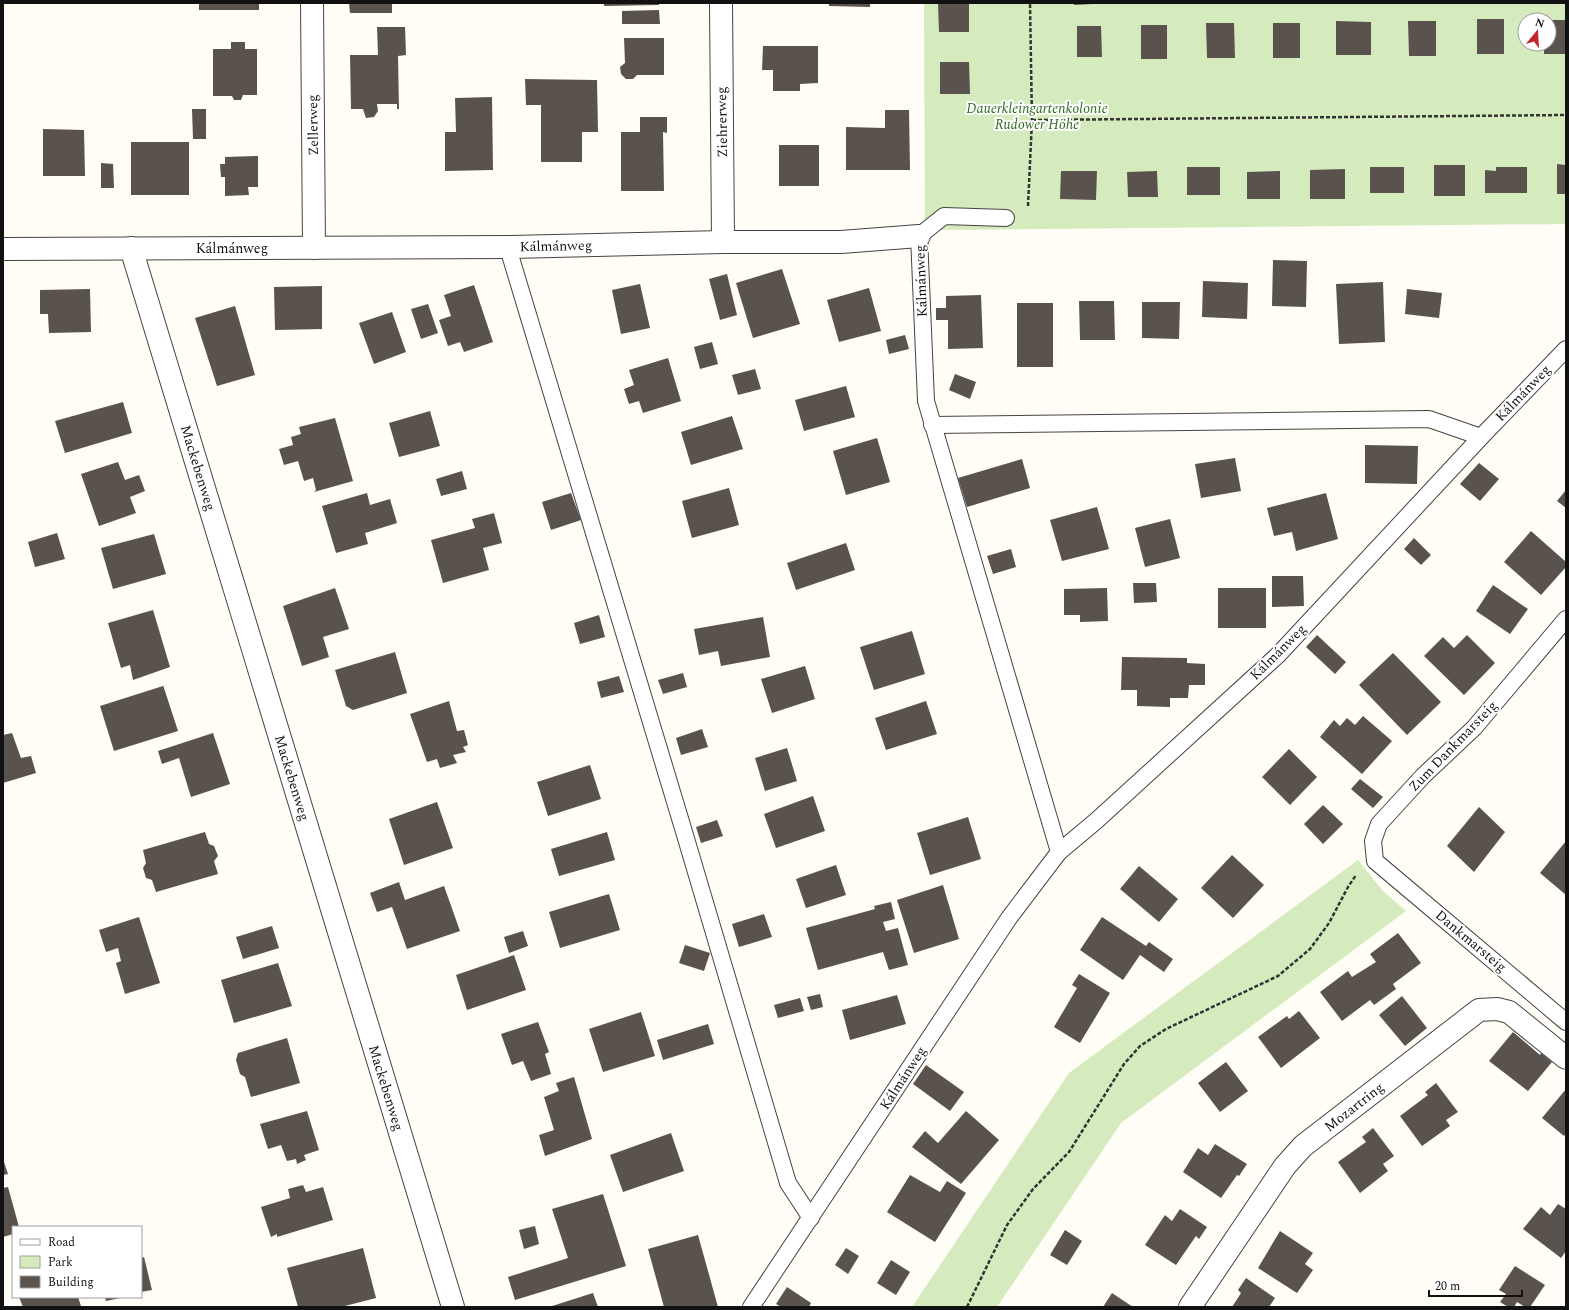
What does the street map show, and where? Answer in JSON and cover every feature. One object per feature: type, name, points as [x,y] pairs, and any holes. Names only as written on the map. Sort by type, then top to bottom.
[{"type":"street","name":"Zellerweg","points":[[312,3],[314,248]]},
{"type":"street","name":"Ziehrerweg","points":[[721,3],[724,242]]},
{"type":"street","name":"Kálmánweg","points":[[3,249],[511,247],[724,242],[841,242],[919,236]]},
{"type":"street","name":"Mackebenweg","points":[[131,248],[453,1307]]},
{"type":"street","name":"Mozartring","points":[[1190,1307],[1285,1166],[1303,1146],[1479,1010],[1497,1009],[1509,1012],[1566,1058]]},
{"type":"lane","points":[[919,236],[944,216],[1006,218]]},
{"type":"lane","name":"Kálmánweg","points":[[919,236],[926,401],[1059,852]]},
{"type":"lane","points":[[511,247],[511,258],[788,1183],[811,1218]]},
{"type":"lane","name":"Kálmánweg","points":[[751,1307],[1009,918],[1059,852],[1096,821],[1278,655],[1481,437],[1566,349]]},
{"type":"lane","points":[[932,425],[1429,419],[1481,437]]},
{"type":"lane","name":"Zum Dankmarsteig","points":[[1375,861],[1373,841],[1379,824],[1423,776],[1474,728],[1566,619]]},
{"type":"lane","name":"Dankmarsteig","points":[[1375,861],[1566,1022]]},
{"type":"path","points":[[1006,218],[1020,219],[1028,205],[1032,120],[1030,3]]},
{"type":"path","points":[[1032,120],[1566,115]]},
{"type":"path","points":[[967,1307],[1007,1225],[1033,1190],[1069,1152],[1128,1059],[1140,1046],[1166,1029],[1278,976],[1310,949],[1329,923],[1348,887],[1358,873],[1375,861]]},
{"type":"green space","name":"Dauerkleingartenkolonie Rudower Höhe","points":[[924,3],[1566,3],[1566,224],[925,230]]},
{"type":"green space","points":[[1358,860],[1382,890],[1406,911],[1121,1123],[997,1307],[912,1307],[1069,1073]]},
{"type":"building","points":[[199,3],[259,3],[259,10],[199,10]]},
{"type":"building","points":[[349,3],[392,3],[392,13],[350,13]]},
{"type":"building","points":[[604,3],[659,3],[659,5],[604,6]]},
{"type":"building","points":[[829,3],[870,3],[870,7],[829,6]]},
{"type":"building","points":[[938,3],[969,3],[969,32],[939,32]]},
{"type":"building","points":[[1074,3],[1093,3],[1093,4],[1074,5]]},
{"type":"building","points":[[659,10],[660,24],[622,24],[622,11]]},
{"type":"building","points":[[1477,19],[1504,19],[1504,54],[1477,54]]},
{"type":"building","points":[[1557,20],[1566,20],[1566,54],[1544,54],[1544,52],[1557,52]]},
{"type":"building","points":[[1336,21],[1371,22],[1371,55],[1336,55]]},
{"type":"building","points":[[1408,21],[1436,21],[1436,56],[1409,56]]},
{"type":"building","points":[[1206,23],[1234,23],[1235,58],[1207,58]]},
{"type":"building","points":[[1273,23],[1300,23],[1300,58],[1273,58]]},
{"type":"building","points":[[1141,25],[1167,25],[1167,59],[1141,59]]},
{"type":"building","points":[[1077,26],[1101,26],[1102,57],[1077,57]]},
{"type":"building","points":[[377,27],[405,27],[406,55],[398,56],[399,109],[397,109],[397,104],[377,104],[378,111],[374,117],[366,118],[363,109],[351,109],[350,55],[378,55]]},
{"type":"building","points":[[624,38],[664,38],[664,75],[637,75],[633,79],[626,79],[621,74],[620,67],[625,63]]},
{"type":"building","points":[[231,42],[245,42],[245,49],[257,49],[257,95],[243,95],[241,100],[234,100],[232,96],[213,96],[213,49],[231,49]]},
{"type":"building","points":[[763,46],[818,46],[818,83],[800,84],[800,91],[773,91],[773,70],[762,70]]},
{"type":"building","points":[[940,62],[969,62],[970,94],[940,94]]},
{"type":"building","points":[[525,79],[597,80],[598,132],[582,132],[582,162],[541,162],[541,105],[526,105]]},
{"type":"building","points":[[492,97],[493,170],[445,171],[445,132],[456,132],[455,98]]},
{"type":"building","points":[[192,109],[206,109],[206,139],[193,139]]},
{"type":"building","points":[[885,110],[909,110],[910,170],[846,170],[846,127],[885,128]]},
{"type":"building","points":[[640,117],[667,117],[667,133],[663,132],[664,191],[621,191],[621,132],[640,132]]},
{"type":"building","points":[[43,129],[84,130],[85,176],[43,176]]},
{"type":"building","points":[[131,142],[189,142],[189,195],[131,195]]},
{"type":"building","points":[[779,145],[819,145],[819,186],[779,186]]},
{"type":"building","points":[[258,156],[258,187],[248,187],[249,195],[225,196],[225,177],[221,177],[220,164],[225,164],[225,157]]},
{"type":"building","points":[[101,163],[113,164],[114,188],[101,188]]},
{"type":"building","points":[[1557,164],[1566,165],[1566,194],[1557,194]]},
{"type":"building","points":[[1434,165],[1465,165],[1465,196],[1434,196]]},
{"type":"building","points":[[1187,167],[1220,167],[1220,195],[1187,195]]},
{"type":"building","points":[[1370,167],[1404,167],[1404,193],[1370,193]]},
{"type":"building","points":[[1496,167],[1527,167],[1527,193],[1485,193],[1485,170],[1496,171]]},
{"type":"building","points":[[1345,169],[1345,199],[1310,199],[1310,170]]},
{"type":"building","points":[[1061,171],[1097,171],[1096,200],[1060,199]]},
{"type":"building","points":[[1157,171],[1158,197],[1128,197],[1127,172]]},
{"type":"building","points":[[1280,171],[1280,199],[1247,199],[1247,172]]},
{"type":"building","points":[[1273,260],[1307,261],[1306,307],[1272,306]]},
{"type":"building","points":[[782,269],[800,324],[753,338],[736,283]]},
{"type":"building","points":[[727,274],[737,315],[720,320],[709,279]]},
{"type":"building","points":[[1203,281],[1248,283],[1247,319],[1202,317]]},
{"type":"building","points":[[1383,282],[1385,342],[1339,344],[1336,284]]},
{"type":"building","points":[[640,284],[650,328],[621,334],[612,290]]},
{"type":"building","points":[[474,285],[493,342],[464,352],[460,342],[448,346],[439,320],[451,316],[444,295]]},
{"type":"building","points":[[322,286],[322,329],[275,330],[274,287]]},
{"type":"building","points":[[869,288],[881,331],[839,342],[827,300]]},
{"type":"building","points":[[90,289],[91,332],[49,333],[48,314],[40,314],[40,290]]},
{"type":"building","points":[[1407,289],[1442,293],[1439,318],[1405,314]]},
{"type":"building","points":[[981,295],[983,348],[948,349],[948,320],[936,320],[936,308],[946,308],[946,296]]},
{"type":"building","points":[[1079,301],[1114,301],[1115,340],[1080,340]]},
{"type":"building","points":[[1142,302],[1180,302],[1179,339],[1142,338]]},
{"type":"building","points":[[1017,303],[1053,303],[1053,367],[1017,367]]},
{"type":"building","points":[[428,304],[438,333],[421,339],[411,309]]},
{"type":"building","points":[[235,306],[255,375],[217,386],[195,318]]},
{"type":"building","points":[[392,312],[406,352],[374,364],[359,323]]},
{"type":"building","points":[[905,335],[909,349],[889,354],[886,340]]},
{"type":"building","points":[[712,342],[718,364],[700,369],[694,347]]},
{"type":"building","points":[[668,358],[681,401],[643,413],[639,401],[629,404],[624,389],[634,385],[629,370]]},
{"type":"building","points":[[755,369],[761,389],[738,395],[732,375]]},
{"type":"building","points":[[955,374],[976,382],[970,399],[949,390]]},
{"type":"building","points":[[846,386],[855,417],[804,431],[795,400]]},
{"type":"building","points":[[123,402],[132,433],[65,453],[55,421]]},
{"type":"building","points":[[430,411],[440,446],[399,457],[389,423]]},
{"type":"building","points":[[732,416],[743,449],[691,465],[681,432]]},
{"type":"building","points":[[335,418],[353,481],[314,492],[316,490],[313,478],[304,481],[298,461],[284,465],[279,449],[293,445],[291,437],[301,434],[299,427]]},
{"type":"building","points":[[877,438],[890,482],[846,495],[833,451]]},
{"type":"building","points":[[1365,445],[1418,446],[1417,484],[1365,483]]},
{"type":"building","points":[[1235,458],[1241,491],[1201,498],[1195,464]]},
{"type":"building","points":[[1022,459],[1030,488],[967,507],[958,478]]},
{"type":"building","points":[[118,462],[125,480],[139,475],[145,491],[130,497],[136,513],[99,526],[81,474]]},
{"type":"building","points":[[1479,463],[1499,479],[1480,501],[1460,484]]},
{"type":"building","points":[[462,471],[467,489],[441,496],[436,479]]},
{"type":"building","points":[[729,488],[739,525],[692,538],[682,501]]},
{"type":"building","points":[[1566,490],[1566,508],[1557,501]]},
{"type":"building","points":[[367,493],[370,505],[390,499],[397,523],[365,533],[368,544],[336,553],[322,506]]},
{"type":"building","points":[[571,493],[581,520],[551,530],[542,502]]},
{"type":"building","points":[[1326,493],[1338,539],[1296,551],[1292,532],[1274,536],[1267,508]]},
{"type":"building","points":[[1097,507],[1109,549],[1062,561],[1050,520]]},
{"type":"building","points":[[494,513],[502,543],[483,548],[489,570],[443,583],[431,540],[475,528],[472,519]]},
{"type":"building","points":[[1170,519],[1180,558],[1145,567],[1135,528]]},
{"type":"building","points":[[1531,531],[1566,562],[1566,567],[1541,595],[1504,562]]},
{"type":"building","points":[[57,533],[65,559],[35,567],[28,542]]},
{"type":"building","points":[[154,534],[166,574],[113,589],[101,548]]},
{"type":"building","points":[[1414,538],[1431,555],[1421,565],[1404,549]]},
{"type":"building","points":[[846,543],[855,570],[796,590],[787,563]]},
{"type":"building","points":[[1011,549],[1016,567],[993,574],[987,556]]},
{"type":"building","points":[[1272,576],[1303,576],[1304,606],[1272,607]]},
{"type":"building","points":[[1133,583],[1156,583],[1157,602],[1134,603]]},
{"type":"building","points":[[1493,585],[1528,609],[1510,634],[1476,611]]},
{"type":"building","points":[[335,588],[349,629],[323,637],[329,657],[302,666],[283,606]]},
{"type":"building","points":[[1107,588],[1108,621],[1080,622],[1080,615],[1064,615],[1064,589]]},
{"type":"building","points":[[1218,588],[1266,588],[1266,628],[1218,628]]},
{"type":"building","points":[[153,610],[170,667],[133,680],[130,665],[121,668],[108,623]]},
{"type":"building","points":[[599,615],[605,637],[580,644],[574,623]]},
{"type":"building","points":[[763,617],[770,657],[721,666],[718,651],[699,655],[694,629]]},
{"type":"building","points":[[912,631],[925,674],[874,690],[860,647]]},
{"type":"building","points":[[1317,635],[1346,662],[1335,674],[1306,647]]},
{"type":"building","points":[[1467,635],[1495,663],[1464,695],[1424,656],[1443,637],[1454,648]]},
{"type":"building","points":[[395,652],[407,693],[353,710],[346,706],[335,670]]},
{"type":"building","points":[[1393,653],[1441,702],[1407,735],[1359,685]]},
{"type":"building","points":[[1122,657],[1187,658],[1187,663],[1205,664],[1205,685],[1189,685],[1188,698],[1170,698],[1170,707],[1137,706],[1137,690],[1121,690]]},
{"type":"building","points":[[805,666],[815,699],[772,713],[761,679]]},
{"type":"building","points":[[683,673],[687,687],[663,694],[658,680]]},
{"type":"building","points":[[619,676],[624,692],[601,698],[597,682]]},
{"type":"building","points":[[163,685],[178,731],[114,751],[100,706]]},
{"type":"building","points":[[449,701],[457,731],[464,730],[468,745],[463,747],[466,752],[453,755],[457,763],[440,768],[437,759],[427,762],[410,714]]},
{"type":"building","points":[[926,701],[937,734],[886,750],[875,718]]},
{"type":"building","points":[[1363,716],[1392,741],[1362,774],[1320,737],[1334,720],[1340,726],[1347,718],[1355,725]]},
{"type":"building","points":[[702,729],[708,747],[681,755],[676,738]]},
{"type":"building","points":[[12,733],[21,758],[31,756],[36,773],[3,783],[3,735]]},
{"type":"building","points":[[213,733],[230,784],[191,797],[179,758],[162,764],[158,751]]},
{"type":"building","points":[[787,748],[797,781],[765,791],[755,758]]},
{"type":"building","points":[[1289,749],[1317,777],[1290,805],[1262,777]]},
{"type":"building","points":[[590,765],[601,799],[548,816],[537,782]]},
{"type":"building","points":[[1360,779],[1383,797],[1373,808],[1351,789]]},
{"type":"building","points":[[813,796],[825,831],[776,848],[764,814]]},
{"type":"building","points":[[437,802],[453,848],[404,865],[389,819]]},
{"type":"building","points":[[1323,805],[1343,824],[1323,844],[1304,824]]},
{"type":"building","points":[[1479,807],[1505,832],[1474,872],[1447,846]]},
{"type":"building","points":[[968,817],[981,859],[930,875],[917,833]]},
{"type":"building","points":[[717,820],[723,836],[701,843],[696,827]]},
{"type":"building","points":[[205,832],[209,844],[214,846],[218,856],[214,861],[218,874],[156,892],[152,880],[146,878],[143,868],[146,863],[143,850]]},
{"type":"building","points":[[607,832],[615,860],[559,876],[551,849]]},
{"type":"building","points":[[1566,841],[1566,895],[1540,873]]},
{"type":"building","points":[[1232,855],[1264,885],[1233,918],[1201,888]]},
{"type":"building","points":[[836,865],[846,895],[806,908],[796,879]]},
{"type":"building","points":[[1139,866],[1178,899],[1159,922],[1120,889]]},
{"type":"building","points":[[399,882],[405,900],[444,886],[460,931],[407,949],[392,907],[377,912],[370,893]]},
{"type":"building","points":[[943,885],[959,939],[914,953],[897,900]]},
{"type":"building","points":[[609,894],[620,930],[560,948],[549,912]]},
{"type":"building","points":[[891,902],[895,919],[883,922],[886,931],[898,928],[908,965],[889,970],[883,952],[818,970],[806,928],[875,909],[874,906]]},
{"type":"building","points":[[764,914],[772,937],[739,947],[732,924]]},
{"type":"building","points":[[139,917],[160,983],[125,994],[116,963],[121,961],[118,948],[106,952],[99,930]]},
{"type":"building","points":[[1102,917],[1146,946],[1149,942],[1173,959],[1164,972],[1140,955],[1123,980],[1080,950]]},
{"type":"building","points":[[272,926],[279,948],[243,959],[236,937]]},
{"type":"building","points":[[523,931],[528,946],[509,953],[504,937]]},
{"type":"building","points":[[1398,933],[1421,963],[1393,984],[1396,989],[1374,1005],[1370,1000],[1342,1021],[1320,992],[1348,971],[1352,977],[1376,962],[1370,954]]},
{"type":"building","points":[[685,945],[710,953],[704,971],[679,963]]},
{"type":"building","points":[[514,955],[526,990],[467,1010],[456,975]]},
{"type":"building","points":[[278,963],[292,1006],[234,1023],[221,980]]},
{"type":"building","points":[[1079,974],[1110,993],[1080,1043],[1054,1027],[1077,988],[1072,985]]},
{"type":"building","points":[[820,994],[823,1007],[811,1010],[807,997]]},
{"type":"building","points":[[897,995],[906,1024],[850,1040],[842,1010]]},
{"type":"building","points":[[1402,996],[1427,1028],[1405,1046],[1379,1015]]},
{"type":"building","points":[[800,998],[804,1011],[778,1018],[774,1005]]},
{"type":"building","points":[[1299,1011],[1320,1038],[1281,1068],[1258,1037],[1287,1016],[1289,1019]]},
{"type":"building","points":[[641,1012],[655,1056],[603,1072],[589,1029]]},
{"type":"building","points":[[538,1022],[549,1052],[545,1054],[551,1074],[531,1081],[523,1061],[512,1065],[501,1034]]},
{"type":"building","points":[[708,1024],[714,1044],[663,1060],[657,1040]]},
{"type":"building","points":[[1513,1032],[1540,1055],[1541,1053],[1552,1062],[1528,1091],[1489,1061]]},
{"type":"building","points":[[287,1038],[300,1083],[251,1097],[245,1077],[240,1074],[236,1060],[238,1053]]},
{"type":"building","points":[[1226,1062],[1248,1091],[1220,1112],[1198,1083]]},
{"type":"building","points":[[926,1065],[964,1092],[950,1111],[913,1084]]},
{"type":"building","points":[[574,1077],[592,1139],[545,1156],[539,1135],[554,1130],[544,1097],[559,1091],[556,1083]]},
{"type":"building","points":[[1436,1083],[1458,1112],[1446,1120],[1450,1126],[1422,1146],[1400,1116],[1428,1095],[1425,1092]]},
{"type":"building","points":[[1566,1089],[1566,1133],[1564,1136],[1542,1118]]},
{"type":"building","points":[[307,1111],[319,1150],[304,1155],[306,1160],[297,1164],[296,1159],[287,1161],[281,1145],[268,1149],[260,1124]]},
{"type":"building","points":[[966,1111],[999,1140],[961,1184],[912,1147],[925,1131],[938,1143]]},
{"type":"building","points":[[1373,1128],[1394,1156],[1383,1164],[1388,1171],[1360,1193],[1338,1162],[1366,1142],[1362,1137]]},
{"type":"building","points":[[671,1133],[684,1171],[623,1192],[610,1155]]},
{"type":"building","points":[[1215,1144],[1247,1164],[1239,1176],[1237,1175],[1221,1198],[1183,1172],[1198,1148],[1208,1155]]},
{"type":"building","points":[[3,1159],[8,1174],[3,1175]]},
{"type":"building","points":[[910,1175],[940,1192],[947,1181],[966,1193],[935,1242],[887,1212]]},
{"type":"building","points":[[303,1185],[306,1192],[323,1187],[333,1220],[277,1237],[277,1234],[271,1237],[261,1207],[290,1198],[288,1189]]},
{"type":"building","points":[[8,1187],[19,1226],[12,1226],[12,1234],[3,1237],[3,1188]]},
{"type":"building","points":[[603,1194],[626,1266],[515,1300],[508,1277],[568,1258],[552,1209]]},
{"type":"building","points":[[1558,1204],[1566,1209],[1566,1251],[1561,1258],[1523,1229],[1541,1207],[1550,1215]]},
{"type":"building","points":[[1180,1209],[1207,1227],[1199,1239],[1196,1236],[1176,1265],[1145,1245],[1165,1215],[1172,1221]]},
{"type":"building","points":[[535,1226],[539,1244],[524,1249],[519,1230]]},
{"type":"building","points":[[1065,1230],[1082,1241],[1067,1265],[1050,1255]]},
{"type":"building","points":[[1280,1231],[1313,1253],[1305,1264],[1313,1270],[1297,1293],[1258,1268]]},
{"type":"building","points":[[698,1235],[718,1307],[664,1307],[648,1249]]},
{"type":"building","points":[[363,1248],[376,1298],[341,1307],[298,1307],[287,1268]]},
{"type":"building","points":[[846,1248],[859,1256],[848,1274],[835,1265]]},
{"type":"building","points":[[144,1257],[152,1290],[142,1292],[142,1258]]},
{"type":"building","points":[[891,1260],[910,1272],[896,1295],[877,1283]]},
{"type":"building","points":[[1515,1266],[1545,1285],[1530,1307],[1525,1307],[1517,1302],[1514,1307],[1508,1307],[1500,1302],[1506,1294],[1499,1290]]},
{"type":"building","points":[[1246,1278],[1275,1298],[1269,1307],[1232,1307],[1241,1293],[1238,1290]]},
{"type":"building","points":[[787,1287],[811,1303],[809,1307],[781,1307],[776,1304]]},
{"type":"building","points":[[593,1293],[598,1307],[549,1307]]},
{"type":"building","points":[[1112,1293],[1133,1307],[1103,1307]]},
{"type":"building","points":[[19,1298],[78,1298],[81,1306],[23,1307]]},
{"type":"building","points":[[105,1298],[120,1298],[106,1301]]}]
